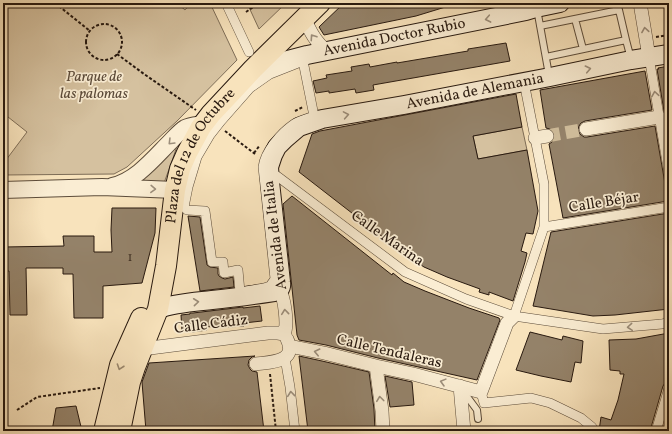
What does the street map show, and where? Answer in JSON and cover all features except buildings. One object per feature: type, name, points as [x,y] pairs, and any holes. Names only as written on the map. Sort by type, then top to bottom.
[{"type":"main road","name":"Plaza del 12 de Octubre","points":[[154,301],[167,253],[175,190],[180,169],[187,153],[206,120],[251,61],[320,3]]},
{"type":"main road","name":"Avenida Doctor Rubio","points":[[251,61],[307,55],[529,7],[560,3]]},
{"type":"main road","name":"Avenida de Alemania","points":[[285,139],[299,127],[322,119],[404,105],[631,60],[669,54]]},
{"type":"main road","name":"Avenida de Italia","points":[[279,290],[281,287],[281,282],[269,167],[273,154],[277,147],[285,139]]},
{"type":"main road","points":[[154,301],[167,306],[238,298],[279,290]]},
{"type":"main road","points":[[120,431],[130,382],[143,348],[154,301]]},
{"type":"main road","points":[[104,431],[120,365],[154,301]]},
{"type":"street","points":[[226,3],[251,61]]},
{"type":"street","points":[[640,3],[669,174]]},
{"type":"street","points":[[304,18],[315,39],[320,46],[327,51]]},
{"type":"street","name":"Plaza del 12 de Octubre","points":[[303,61],[314,116],[295,123],[281,135],[264,161],[263,167],[275,279],[270,286],[240,292],[238,270],[224,273],[222,262],[212,262],[205,211],[187,210],[184,207],[197,157],[210,135],[206,120],[221,121],[250,88],[270,74],[303,61]]},
{"type":"street","points":[[524,82],[541,137],[544,184],[544,227],[514,316],[507,323],[481,392],[484,403],[530,398],[550,403],[580,418],[592,427],[591,431]]},
{"type":"street","points":[[586,129],[659,117]]},
{"type":"street","points":[[102,187],[122,182],[133,177],[184,128],[206,120]]},
{"type":"street","name":"Calle Marina","points":[[277,176],[405,272],[466,299],[514,316],[603,329],[662,324],[669,322]]},
{"type":"street","points":[[3,190],[102,187],[175,190]]},
{"type":"street","name":"Calle Béjar","points":[[544,227],[669,207]]},
{"type":"street","name":"Avenida de Italia","points":[[279,290],[283,297],[286,325],[286,346],[295,431]]},
{"type":"street","name":"Calle Cádiz","points":[[143,348],[157,348],[273,333],[278,333],[286,346]]},
{"type":"street","points":[[256,364],[275,362],[286,346]]},
{"type":"street","name":"Calle Tendaleras","points":[[286,346],[324,353],[481,392]]},
{"type":"street","points":[[376,366],[383,431]]},
{"type":"street","points":[[460,386],[464,431]]},
{"type":"street","points":[[656,431],[669,388]]},
{"type":"lane","points":[[617,3],[631,60]]},
{"type":"lane","points":[[529,7],[540,26],[550,77]]},
{"type":"lane","points":[[540,26],[619,10]]},
{"type":"lane","points":[[575,19],[582,49]]},
{"type":"lane","points":[[546,57],[626,40]]},
{"type":"lane","points":[[460,386],[477,410],[478,419]]},
{"type":"path","points":[[55,3],[90,31]]},
{"type":"path","points":[[246,12],[258,3]]},
{"type":"path","points":[[103,24],[109,24],[114,27],[121,35],[122,41],[121,47],[117,54],[110,59],[105,60],[94,57],[87,48],[86,43],[90,31],[98,25],[103,24]]},
{"type":"path","points":[[117,54],[264,161]]},
{"type":"path","points":[[270,368],[276,431]]},
{"type":"path","points":[[17,410],[37,398],[101,388]]},
{"type":"green space","name":"Parque de las palomas","points":[[3,3],[177,3],[185,10],[191,3],[210,3],[237,60],[177,121],[127,167],[114,174],[3,175],[3,164],[27,132],[3,113]]},
{"type":"green space","points":[[247,3],[286,3],[259,29]]},
{"type":"green space","points":[[522,127],[527,150],[478,159],[473,136]]},
{"type":"green space","points":[[179,140],[164,183],[130,184]]},
{"type":"tunnel","points":[[547,136],[586,129]]}]
